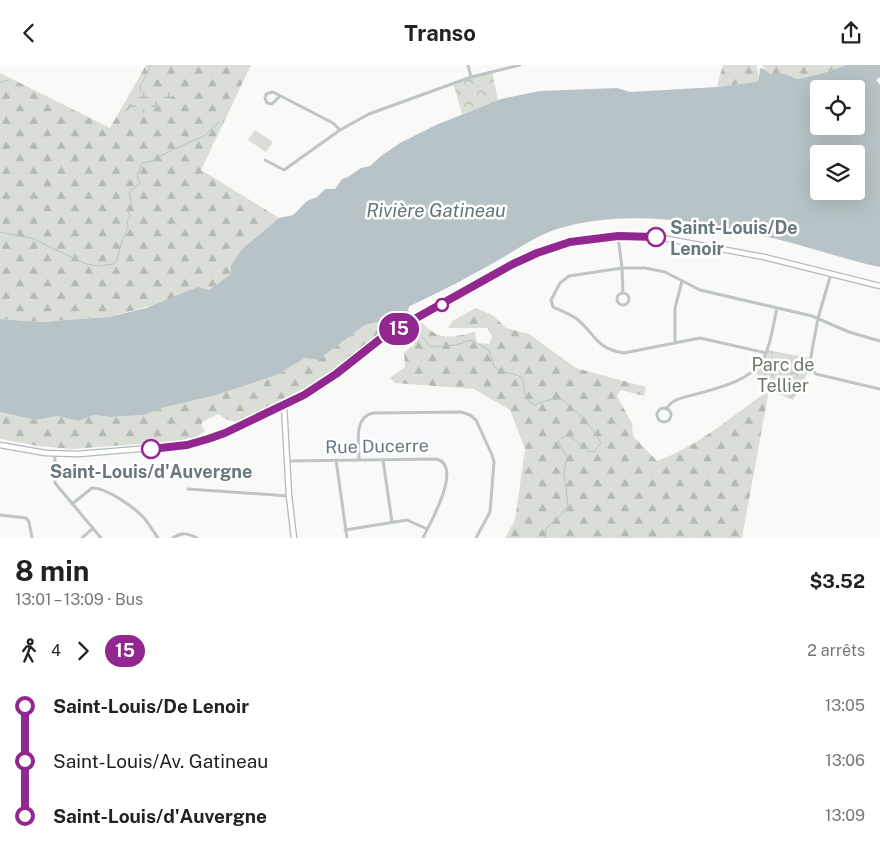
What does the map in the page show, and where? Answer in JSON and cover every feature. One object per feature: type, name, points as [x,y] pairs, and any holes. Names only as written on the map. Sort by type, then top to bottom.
[{"type":"main road","points":[[0,445],[26,451],[55,454],[88,454],[187,445],[225,433],[284,405],[322,384],[374,343],[513,264],[537,253],[570,242],[618,236],[657,237],[764,257],[880,285]]},
{"type":"main road","points":[[284,405],[289,496],[294,538]]},
{"type":"street","points":[[468,65],[471,77]]},
{"type":"street","points":[[265,160],[284,171],[340,130],[379,110],[471,77],[520,65]]},
{"type":"street","points":[[280,96],[272,104],[267,103],[265,98],[268,92],[273,92],[333,123],[340,130]]},
{"type":"street","points":[[618,236],[623,293]]},
{"type":"street","points":[[766,353],[700,337],[624,353],[609,349],[593,338],[578,319],[553,307],[551,300],[560,283],[569,276],[622,268],[658,269],[700,290],[818,318],[849,332],[880,341]]},
{"type":"street","points":[[831,274],[818,318],[808,365],[811,371],[816,374],[880,389]]},
{"type":"street","points":[[675,342],[675,309],[682,281]]},
{"type":"street","points":[[666,409],[672,401],[727,385],[740,379],[757,367],[766,353],[777,308]]},
{"type":"street","points":[[660,409],[666,409],[671,414],[670,419],[666,422],[661,422],[657,417],[657,413],[660,409]]},
{"type":"street","points":[[359,460],[359,424],[364,416],[369,413],[461,412],[470,415],[478,423],[494,462],[490,512],[476,538]]},
{"type":"street","points":[[55,454],[55,483],[101,538]]},
{"type":"street","name":"Rue Ducerre","points":[[287,461],[437,459],[445,463],[447,468],[444,495],[423,538]]},
{"type":"street","points":[[336,460],[346,538]]},
{"type":"street","points":[[383,460],[392,522]]},
{"type":"street","points":[[72,504],[92,488],[101,489],[137,511],[158,538]]},
{"type":"street","points":[[188,489],[289,496]]},
{"type":"street","points":[[0,515],[26,518],[29,522],[32,538]]},
{"type":"street","points":[[345,530],[410,520],[427,529]]},
{"type":"street","points":[[82,538],[93,529]]},
{"type":"street","points":[[173,538],[186,533],[197,538]]},
{"type":"green space","points":[[146,65],[251,65],[201,170],[279,218],[242,249],[231,274],[209,290],[109,317],[41,322],[0,319],[0,73],[110,128]]},
{"type":"green space","points":[[723,65],[756,65],[759,77],[756,82],[717,87]]},
{"type":"green space","points":[[762,65],[847,65],[821,74],[797,79],[785,74],[769,74]]},
{"type":"green space","points":[[492,71],[498,101],[462,114],[453,83]]},
{"type":"green space","points":[[141,91],[177,91],[160,106],[123,117]]},
{"type":"green space","points":[[255,130],[273,142],[266,152],[248,140]]},
{"type":"green space","points":[[476,308],[494,316],[506,328],[529,334],[576,368],[646,387],[644,396],[621,390],[617,396],[632,423],[633,436],[657,461],[701,439],[769,390],[742,538],[505,538],[515,520],[525,449],[510,410],[474,389],[395,383],[390,378],[405,367],[404,352],[415,344],[403,332],[422,323],[441,336],[447,337],[475,332],[477,343],[489,344],[492,336],[487,328],[448,328],[452,321]]},
{"type":"green space","points":[[397,315],[406,322],[380,336],[319,381],[237,422],[228,420],[218,414],[202,422],[202,427],[205,431],[197,437],[179,441],[72,449],[38,446],[0,439],[0,412],[36,420],[58,416],[78,421],[95,415],[110,417],[144,415],[162,408],[216,395],[277,375],[305,358],[318,360],[365,325]]},
{"type":"green space","name":"Parc de Tellier","points":[[767,350],[810,358],[810,369],[793,400],[769,390],[754,370],[760,364]]},
{"type":"water","name":"Rivière Gatineau","points":[[847,65],[880,65],[880,77],[876,80],[880,85],[880,267],[764,236],[706,224],[645,218],[585,222],[541,235],[465,279],[410,306],[408,309],[410,318],[405,320],[397,315],[365,325],[318,360],[305,358],[277,375],[216,395],[162,408],[144,415],[110,417],[95,415],[78,421],[58,416],[36,420],[0,412],[0,319],[41,322],[109,317],[146,308],[198,287],[209,290],[231,274],[231,266],[242,249],[279,218],[293,215],[307,201],[317,197],[325,189],[335,189],[342,179],[361,168],[370,166],[400,143],[436,125],[501,99],[540,91],[617,88],[630,92],[717,87],[756,82],[759,78],[760,68],[770,74],[785,74],[797,79],[821,74]]},
{"type":"waterway","points":[[141,91],[140,87],[151,65]]},
{"type":"waterway","points":[[0,83],[8,80]]},
{"type":"waterway","points":[[159,157],[204,136],[219,122]]},
{"type":"waterway","points":[[0,232],[31,238],[86,264],[98,266],[114,264],[128,228],[127,221],[130,218],[128,207],[132,206],[129,192],[140,183],[137,176],[142,163],[158,158]]},
{"type":"waterway","points":[[411,324],[431,347],[456,345],[470,340],[484,347],[490,352],[494,367],[522,378],[526,396],[530,402],[534,405],[549,400],[561,399],[583,419],[597,436],[601,443],[594,452],[584,448],[568,436],[558,441],[567,457],[564,472],[568,505],[562,514],[546,528],[545,538]]},
{"type":"bus line","name":"15","points":[[151,449],[187,445],[225,433],[304,395],[336,374],[384,336],[513,264],[537,253],[570,242],[618,236],[656,237]]},
{"type":"place","name":"Saint-Louis/De Lenoir","points":[[656,237]]},
{"type":"place","name":"Saint-Louis/d'Auvergne","points":[[151,449]]}]
